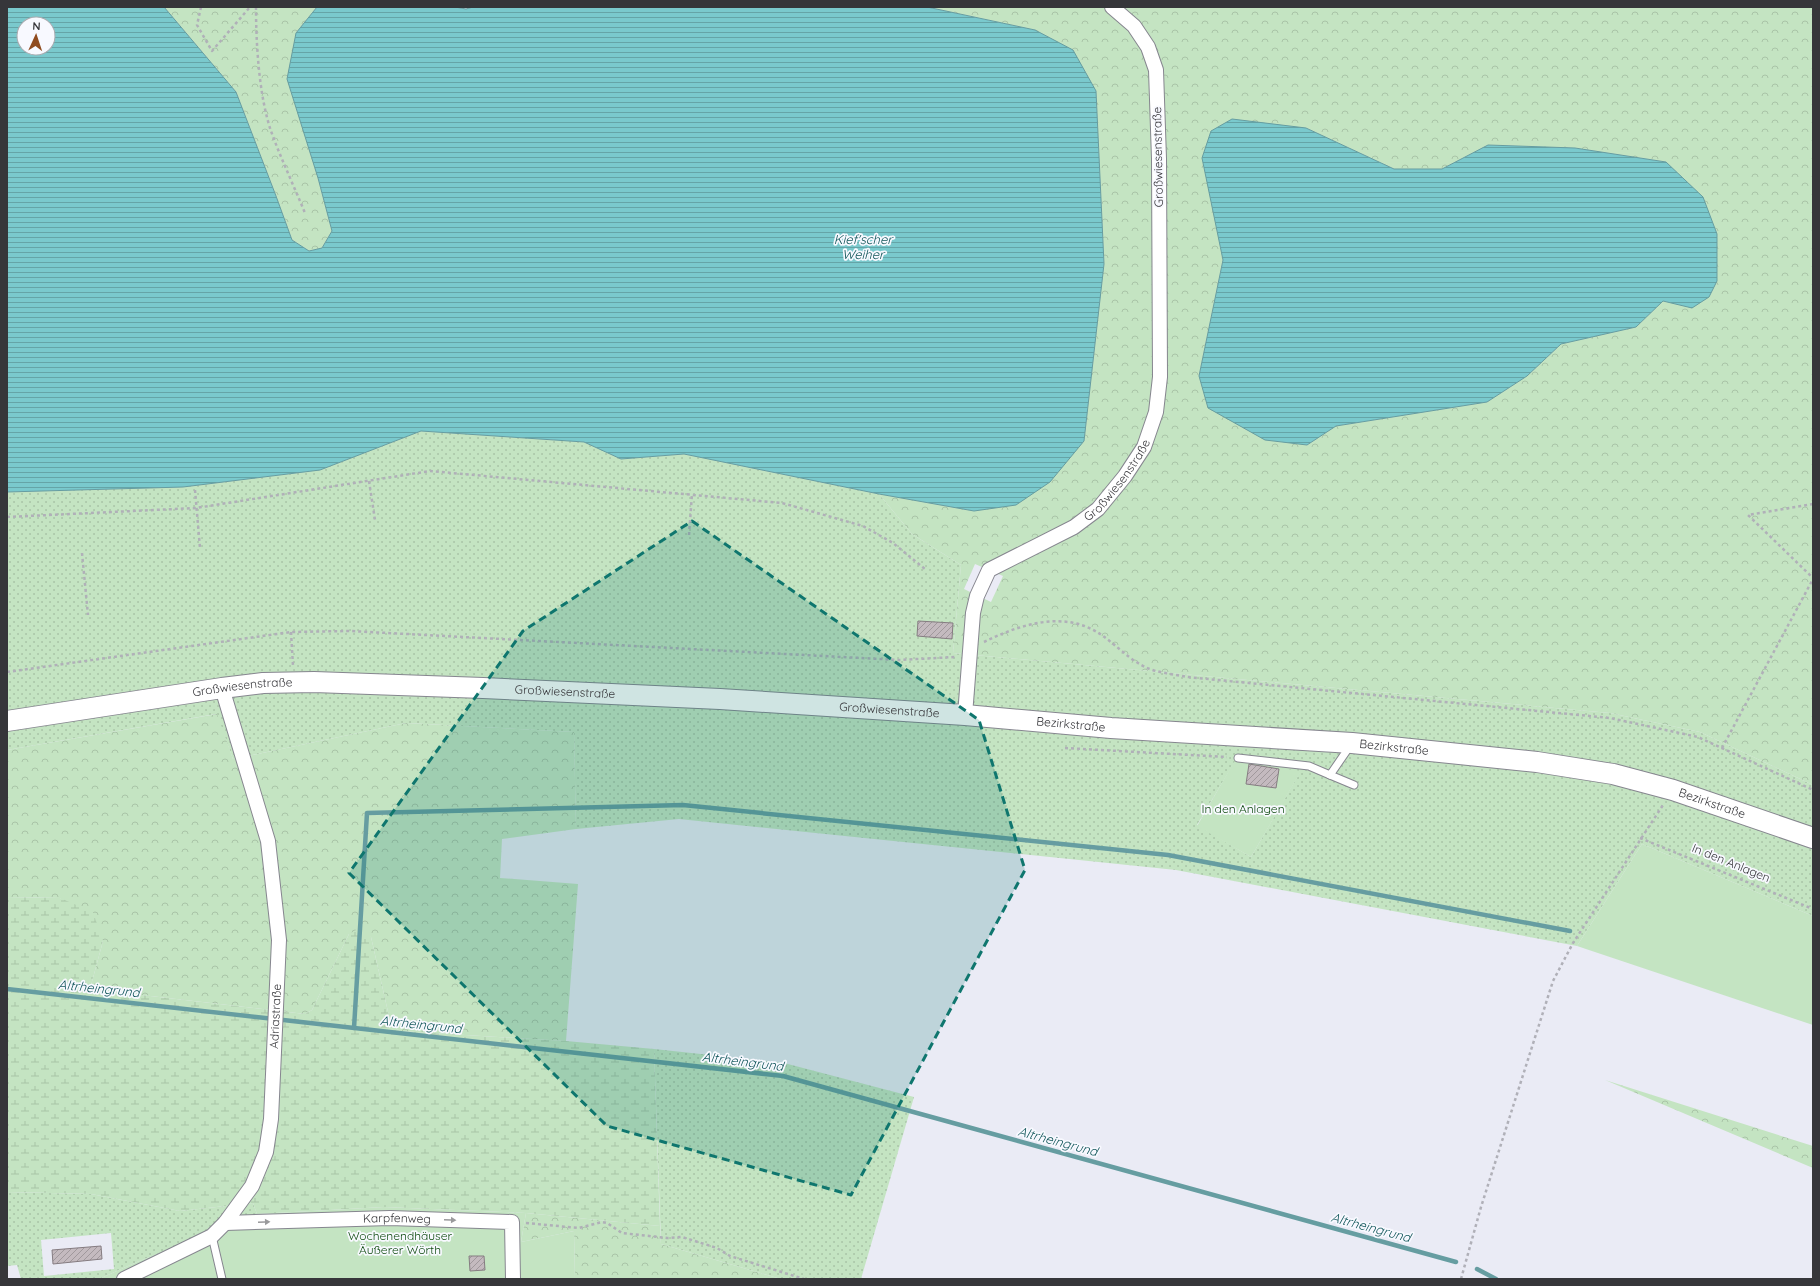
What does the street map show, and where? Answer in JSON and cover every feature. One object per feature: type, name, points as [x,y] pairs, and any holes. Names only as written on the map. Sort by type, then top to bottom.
[{"type":"street","name":"Großwiesenstraße","points":[[7,721],[222,688],[263,683],[314,682],[475,687],[720,699],[965,715],[973,613],[977,596],[989,570],[1074,527],[1098,509],[1125,476],[1144,447],[1156,412],[1160,377],[1159,159],[1156,70],[1148,47],[1134,26],[1112,7]]},
{"type":"street","name":"Adriastraße","points":[[124,1279],[212,1236],[226,1223],[252,1186],[266,1152],[271,1119],[279,940],[268,841],[222,688]]},
{"type":"street","name":"Bezirkstraße","points":[[965,715],[1111,728],[1352,742],[1537,762],[1613,774],[1673,790],[1813,838]]},
{"type":"street","name":"Karpfenweg","points":[[226,1223],[390,1218],[512,1222]]},
{"type":"street","points":[[512,1222],[513,1279]]},
{"type":"lane","points":[[1330,775],[1352,742]]},
{"type":"lane","points":[[1238,758],[1309,766],[1354,785]]},
{"type":"lane","points":[[212,1236],[222,1279]]},
{"type":"path","points":[[201,7],[197,25],[212,51],[250,7]]},
{"type":"path","points":[[256,7],[256,36],[262,87],[271,130],[305,213]]},
{"type":"path","points":[[7,517],[196,508],[430,471],[782,503],[863,526],[893,543],[925,569]]},
{"type":"path","points":[[369,481],[375,520]]},
{"type":"path","points":[[194,490],[200,548]]},
{"type":"path","points":[[689,535],[692,494]]},
{"type":"path","points":[[1722,748],[1813,579],[1748,515],[1813,504]]},
{"type":"path","points":[[82,553],[88,615]]},
{"type":"path","points":[[7,672],[292,632],[350,631],[899,660],[953,658],[1011,629],[1036,622],[1062,621],[1088,626],[1104,636],[1122,653],[1146,668],[1187,677],[1610,718],[1698,737],[1813,790]]},
{"type":"path","points":[[292,632],[294,672]]},
{"type":"path","points":[[1065,748],[1238,758]]},
{"type":"path","points":[[1461,1279],[1481,1207],[1553,981],[1573,943],[1640,838],[1673,790]]},
{"type":"path","name":"In den Anlagen","points":[[1640,838],[1813,909]]},
{"type":"path","points":[[512,1222],[579,1228],[602,1222],[607,1223],[622,1233],[667,1238],[682,1237],[717,1248],[730,1256],[804,1279]]},
{"type":"highlighted area","points":[[692,521],[979,720],[1025,870],[851,1195],[607,1126],[349,873],[523,631]]},
{"type":"green space","points":[[164,7],[317,7],[296,33],[318,178],[332,231],[322,248],[309,251],[292,240],[236,92]]},
{"type":"green space","points":[[927,7],[1813,7],[1813,785],[1700,732],[1610,713],[953,653],[961,565],[912,534],[879,494],[974,511],[1084,441],[1104,264],[1096,91],[1035,30]],"holes":[[[1306,128],[1394,169],[1442,169],[1488,145],[1575,148],[1666,162],[1692,307],[1663,301],[1636,327],[1561,344],[1527,376],[1487,402],[1336,426],[1307,445],[1199,376],[1223,260]],[[975,564],[1003,576],[991,602],[964,589]]]},
{"type":"green space","points":[[421,431],[584,442],[621,459],[684,454],[879,494],[912,534],[961,565],[953,653],[1610,713],[1700,732],[1813,785],[1813,916],[1642,844],[1577,946],[1176,870],[679,819],[576,829],[574,732],[406,723],[233,759],[216,714],[7,750],[7,492],[183,487],[320,470]],"holes":[[[1234,763],[1300,772],[1251,857],[1197,825]]]},
{"type":"green space","points":[[217,714],[233,759],[406,723],[574,732],[576,829],[502,839],[500,878],[578,884],[566,1041],[400,1031],[391,1025],[371,937],[349,934],[312,1010],[305,1014],[90,989],[103,941],[60,898],[7,897],[7,750]]},
{"type":"green space","name":"In den Anlagen","points":[[1234,762],[1301,771],[1251,857],[1197,826]]},
{"type":"green space","points":[[1642,844],[1813,916],[1813,1025],[1577,946]]},
{"type":"green space","points":[[7,897],[60,898],[93,912],[103,941],[90,989],[305,1014],[312,1010],[349,934],[360,928],[371,937],[391,1025],[400,1031],[566,1041],[654,1049],[660,1226],[526,1213],[384,1207],[257,1214],[253,1203],[180,1211],[91,1194],[7,1192]]},
{"type":"green space","points":[[654,1049],[784,1063],[914,1097],[861,1279],[781,1279],[661,1244]]},
{"type":"green space","points":[[1605,1080],[1813,1146],[1813,1168]]},
{"type":"green space","points":[[7,1192],[91,1194],[180,1211],[253,1203],[257,1214],[137,1262],[99,1279],[21,1279],[17,1265],[7,1266]],"holes":[[[111,1233],[114,1269],[44,1276],[41,1240]]]},
{"type":"green space","name":"Wochenendhäuser Äußerer Wörth","points":[[384,1207],[526,1213],[521,1242],[574,1231],[575,1279],[99,1279],[137,1262],[257,1214]]},
{"type":"green space","points":[[526,1213],[660,1226],[661,1244],[781,1279],[575,1279],[574,1231],[521,1242]]},
{"type":"water","name":"Kief'scher Weiher","points":[[7,7],[164,7],[236,92],[292,240],[309,251],[322,248],[332,231],[318,178],[287,79],[296,33],[317,7],[455,7],[466,9],[473,7],[927,7],[1035,30],[1073,50],[1096,91],[1104,264],[1084,441],[1050,482],[1016,505],[974,511],[879,494],[684,454],[621,459],[584,442],[421,431],[320,470],[183,487],[7,492]]},
{"type":"water","points":[[1232,119],[1306,128],[1394,169],[1442,169],[1488,145],[1575,148],[1666,162],[1703,197],[1717,234],[1717,281],[1709,297],[1692,308],[1663,301],[1636,327],[1561,344],[1527,376],[1487,402],[1336,426],[1307,445],[1265,440],[1208,408],[1199,376],[1223,260],[1202,158],[1211,131]]},
{"type":"building","points":[[918,621],[953,623],[952,639],[917,636]]},
{"type":"building","points":[[1249,764],[1279,769],[1276,788],[1246,784]]},
{"type":"building","points":[[101,1246],[102,1259],[53,1264],[52,1250]]},
{"type":"building","points":[[469,1256],[484,1256],[485,1270],[470,1271]]},
{"type":"waterway","points":[[354,1028],[367,813],[683,805],[1168,855],[1570,931]]},
{"type":"waterway","name":"Altrheingrund","points":[[7,989],[783,1076],[1456,1262]]},
{"type":"waterway","name":"Altrheingrund","points":[[1477,1269],[1496,1279]]}]
